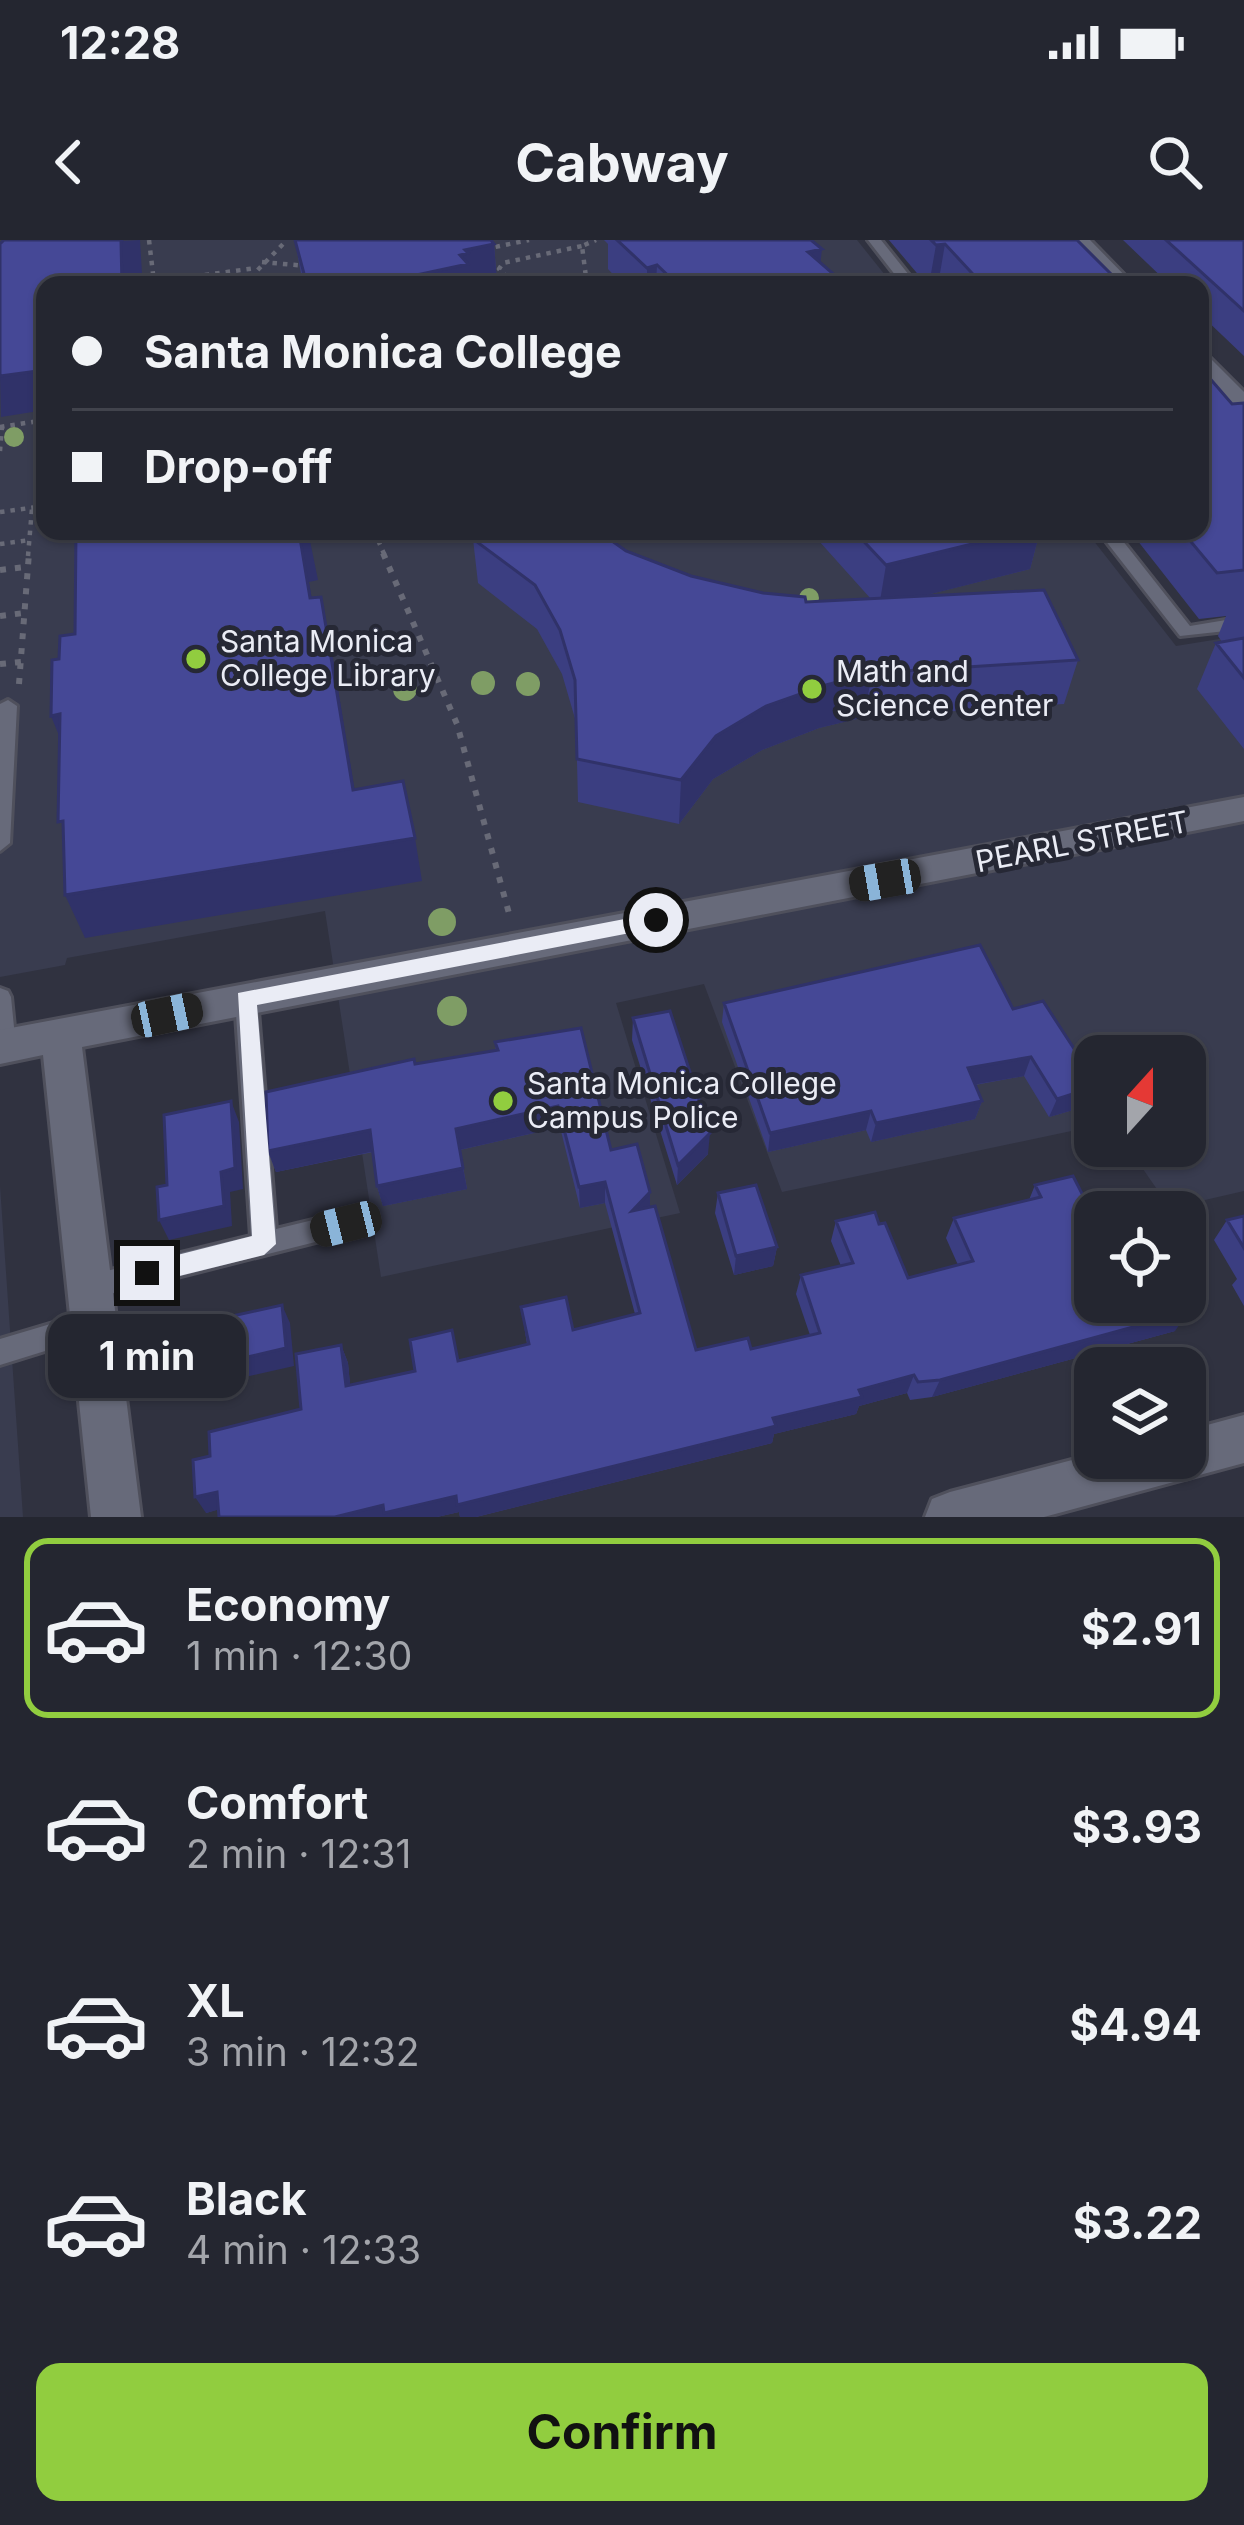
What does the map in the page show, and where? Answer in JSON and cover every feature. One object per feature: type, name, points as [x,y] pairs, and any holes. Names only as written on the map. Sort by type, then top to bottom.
[{"type":"street","points":[[1078,240],[1115,276]]},
{"type":"street","points":[[1209,371],[1244,406]]},
{"type":"street","name":"PEARL STREET","points":[[2,1047],[518,944],[885,880],[1244,809]]},
{"type":"street","points":[[61,1036],[116,1517]]},
{"type":"street","points":[[1206,1449],[1244,1439]]},
{"type":"street","points":[[950,1517],[1094,1479]]},
{"type":"lane","points":[[874,240],[903,276]]},
{"type":"lane","points":[[1113,540],[1186,632],[1244,623]]},
{"type":"lane","points":[[0,843],[8,706]]},
{"type":"lane","points":[[0,997],[2,1047]]},
{"type":"lane","points":[[246,999],[264,1244]]},
{"type":"lane","points":[[0,1352],[92,1306],[264,1244],[346,1224]]},
{"type":"path","points":[[149,240],[153,276]]},
{"type":"path","points":[[250,276],[286,240]]},
{"type":"path","points":[[488,240],[495,247],[526,241],[538,255]]},
{"type":"path","points":[[506,276],[499,269],[503,263],[596,240]]},
{"type":"path","points":[[582,246],[586,276]]},
{"type":"path","points":[[262,262],[309,266]]},
{"type":"path","points":[[198,276],[256,268]]},
{"type":"path","points":[[0,451],[1,426],[36,421]]},
{"type":"path","points":[[0,512],[36,507]]},
{"type":"path","points":[[8,706],[18,694],[32,508]]},
{"type":"path","points":[[0,544],[30,540]]},
{"type":"path","points":[[378,540],[457,724],[518,944]]},
{"type":"path","points":[[0,570],[28,567]]},
{"type":"path","points":[[0,616],[24,613]]},
{"type":"path","points":[[0,664],[21,662]]},
{"type":"shaded area","points":[[0,240],[857,240],[886,276],[36,276],[36,540],[1093,540],[1176,646],[1244,635],[1244,1191],[1206,1200],[1206,1191],[1158,1191],[1142,1167],[1206,1167],[1206,1035],[1074,1035],[1074,1130],[782,1192],[704,984],[616,1003],[680,1213],[381,1277],[325,911],[67,958],[65,965],[0,977]]},
{"type":"shaded area","points":[[0,1186],[23,1517],[0,1517]]},
{"type":"building","points":[[4,240],[123,240],[122,276],[36,276],[36,371],[0,376],[0,244]]},
{"type":"building","points":[[295,240],[491,240],[494,244],[465,250],[468,253],[460,255],[468,264],[412,276],[305,276]]},
{"type":"building","points":[[617,240],[811,240],[822,249],[808,252],[836,276],[669,276],[657,265],[647,268]]},
{"type":"building","points":[[931,240],[1077,240],[1113,276],[975,276],[945,244]]},
{"type":"building","points":[[1166,240],[1244,240],[1244,311]]},
{"type":"building","points":[[1209,377],[1232,404],[1244,403],[1244,570],[1217,573],[1190,540],[1209,540]]},
{"type":"building","points":[[76,540],[300,540],[310,598],[321,597],[353,790],[403,781],[415,838],[65,895],[63,821],[58,822],[60,714],[51,716],[52,660],[59,659],[60,636],[75,634]]},
{"type":"building","name":"Math and Science Center","points":[[474,540],[611,540],[626,551],[691,576],[763,593],[805,597],[806,602],[1044,590],[1078,660],[872,673],[826,685],[766,706],[716,736],[681,780],[577,759],[575,680],[560,630],[535,585]]},
{"type":"building","points":[[862,540],[988,540],[886,565]]},
{"type":"building","points":[[1244,638],[1244,678],[1216,643]]},
{"type":"building","points":[[980,945],[1013,1009],[1043,1001],[1074,1049],[1074,1094],[1057,1099],[1031,1057],[968,1068],[982,1101],[876,1123],[871,1111],[770,1133],[724,1003]]},
{"type":"building","points":[[670,1011],[710,1133],[678,1165],[633,1018]]},
{"type":"building","points":[[581,1028],[611,1150],[637,1144],[650,1192],[632,1211],[655,1206],[696,1350],[748,1338],[751,1349],[820,1333],[801,1275],[853,1263],[836,1221],[875,1212],[879,1224],[885,1223],[908,1278],[973,1261],[954,1218],[1041,1197],[1035,1185],[1073,1176],[1081,1191],[1074,1191],[1074,1323],[1148,1323],[940,1380],[918,1382],[914,1375],[859,1390],[862,1397],[773,1418],[776,1426],[457,1505],[456,1496],[384,1513],[383,1505],[335,1517],[219,1517],[217,1492],[195,1497],[193,1460],[210,1456],[209,1432],[301,1409],[296,1354],[341,1345],[346,1386],[415,1371],[410,1340],[452,1330],[458,1361],[529,1344],[521,1307],[566,1297],[573,1330],[640,1313],[605,1182],[579,1187],[558,1106],[456,1129],[463,1168],[377,1186],[370,1130],[268,1151],[266,1092],[414,1059],[415,1064],[498,1050],[495,1042]]},
{"type":"building","points":[[231,1101],[235,1168],[221,1172],[224,1206],[159,1220],[157,1187],[167,1185],[164,1115]]},
{"type":"building","points":[[756,1185],[777,1247],[736,1256],[718,1193]]},
{"type":"building","points":[[1244,1216],[1244,1248],[1227,1220]]},
{"type":"building","points":[[282,1305],[286,1348],[213,1365],[210,1321]]},
{"type":"place","name":"Santa Monica College Library","points":[[196,659]]},
{"type":"place","name":"Math and Science Center","points":[[812,689]]},
{"type":"place","name":"Santa Monica College Campus Police","points":[[503,1101]]},
{"type":"route","points":[[147,1273],[264,1244],[246,999],[656,920]]}]
